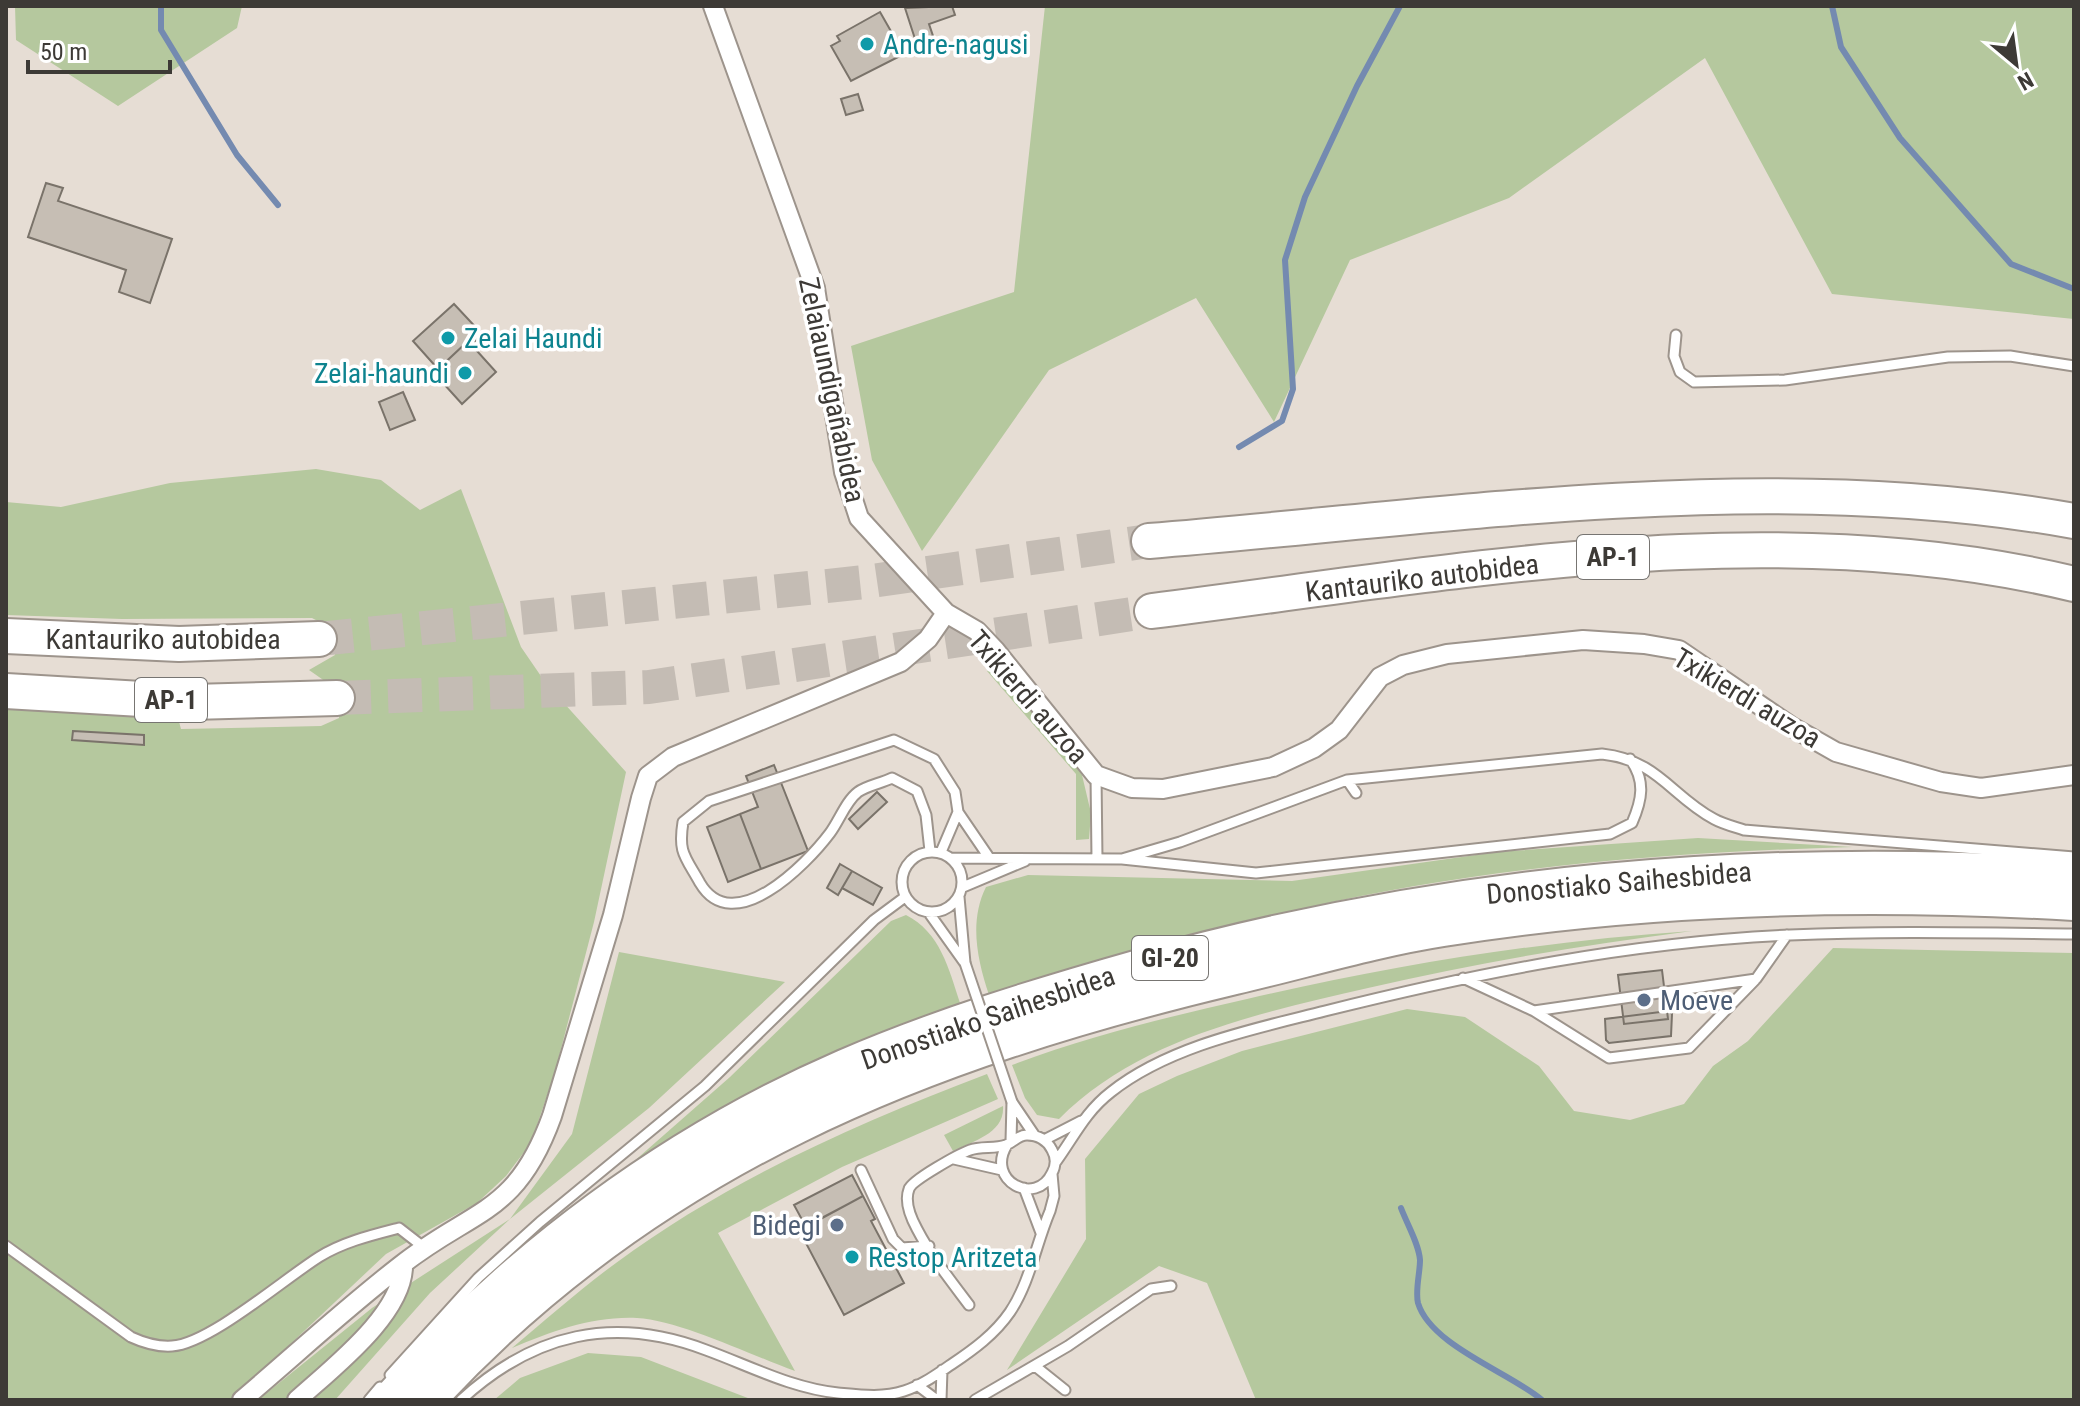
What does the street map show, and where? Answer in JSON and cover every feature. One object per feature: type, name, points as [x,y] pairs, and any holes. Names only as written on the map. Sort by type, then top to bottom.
[{"type":"highway","name":"Kantauriko autobidea","points":[[1149,541],[1565,502],[1779,493],[1961,505],[2074,521]]},
{"type":"highway","name":"Kantauriko autobidea","points":[[1152,611],[1627,555],[1795,548],[1945,558],[2074,584]]},
{"type":"highway","name":"Kantauriko autobidea","points":[[6,636],[179,644],[319,639]]},
{"type":"highway","name":"Kantauriko autobidea","points":[[6,691],[192,702],[337,698]]},
{"type":"highway","name":"Donostiako Saihesbidea","points":[[389,1400],[490,1295],[568,1232],[654,1171],[743,1118],[842,1068],[1047,993],[1337,917],[1608,880],[1798,868],[1923,867],[2074,875]]},
{"type":"highway","name":"Donostiako Saihesbidea","points":[[428,1400],[510,1317],[585,1254],[674,1193],[761,1143],[858,1096],[1064,1020],[1456,928],[1651,907],[1810,897],[1951,896],[2074,903]]},
{"type":"street","name":"Zelaiaundigañabidea","points":[[713,6],[815,288],[844,472],[859,518],[946,613]]},
{"type":"street","name":"Txikierdi auzoa","points":[[242,1400],[403,1264],[484,1214],[505,1196],[540,1149],[596,976],[648,776],[673,757],[901,662],[928,639],[946,613],[977,631],[995,650],[1096,775],[1132,788],[1163,789],[1273,767],[1314,748],[1339,730],[1380,677],[1403,665],[1447,654],[1583,640],[1679,650],[1792,727],[1836,752],[1941,782],[1981,788],[2074,775]]},
{"type":"street","points":[[297,1400],[352,1350],[394,1299],[403,1278],[403,1264]]},
{"type":"lane","points":[[1676,335],[1674,356],[1680,372],[1694,382],[1785,380],[1948,357],[2010,356],[2074,366]]},
{"type":"lane","points":[[935,852],[917,791],[892,778],[857,792],[828,836],[785,880],[741,905],[722,904],[707,894],[679,847],[683,822],[709,801],[894,740],[934,759],[955,792],[958,812],[988,856]]},
{"type":"lane","points":[[1122,859],[1180,842],[1347,780],[1602,754],[1628,757],[1653,771],[1714,819],[1744,830],[2074,857]]},
{"type":"lane","points":[[935,852],[951,858],[1122,859],[1256,873],[1610,834],[1632,823],[1642,801],[1640,779],[1628,757]]},
{"type":"lane","points":[[1096,775],[1097,859]]},
{"type":"lane","points":[[1347,780],[1356,793]]},
{"type":"lane","points":[[958,812],[935,852],[909,862],[903,873],[905,897],[915,908],[929,913],[944,911],[961,892],[1028,859]]},
{"type":"lane","points":[[951,858],[959,867],[965,963],[1012,1102],[1039,1138],[1051,1147],[1055,1163]]},
{"type":"lane","points":[[369,1400],[478,1278],[540,1222],[705,1086],[874,920],[905,897]]},
{"type":"lane","points":[[929,913],[965,963]]},
{"type":"lane","points":[[461,1400],[499,1370],[543,1346],[579,1334],[625,1330],[663,1335],[789,1383],[822,1391],[873,1396],[917,1385],[971,1351],[1009,1314],[1032,1264],[1054,1196],[1052,1174],[1055,1163],[1081,1121],[1112,1091],[1176,1057],[1289,1021],[1463,978],[1641,948],[1787,935],[1917,932],[2074,934]]},
{"type":"lane","points":[[1463,978],[1534,1011],[1609,1058],[1689,1048],[1756,979],[1787,935]]},
{"type":"lane","points":[[1534,1011],[1756,979]]},
{"type":"lane","points":[[1009,1143],[1012,1102]]},
{"type":"lane","points":[[1052,1174],[1038,1187],[1024,1188],[1012,1184],[1002,1170],[1002,1152],[1022,1135],[1039,1138],[1081,1121]]},
{"type":"lane","points":[[969,1305],[929,1246],[907,1204],[907,1192],[916,1180],[969,1150],[1009,1143]]},
{"type":"lane","points":[[954,1159],[1002,1170]]},
{"type":"lane","points":[[861,1170],[893,1239],[902,1248],[929,1246]]},
{"type":"lane","points":[[1024,1188],[1041,1233]]},
{"type":"lane","points":[[6,1246],[131,1337],[152,1345],[175,1347],[204,1336],[321,1256],[361,1238],[399,1228],[426,1249]]},
{"type":"lane","points":[[975,1400],[1035,1366],[1151,1289],[1171,1286]]},
{"type":"lane","points":[[1035,1366],[1065,1390]]},
{"type":"lane","points":[[917,1385],[939,1400],[942,1370]]},
{"type":"green space","points":[[15,6],[242,6],[237,28],[118,106],[16,40]]},
{"type":"green space","points":[[1045,6],[2074,6],[2074,319],[1832,294],[1705,58],[1509,198],[1350,260],[1274,422],[1196,298],[1049,370],[922,551],[872,460],[851,346],[1014,292]]},
{"type":"green space","points":[[316,469],[381,480],[420,510],[461,489],[521,647],[545,682],[626,772],[594,922],[555,1072],[531,1143],[506,1176],[477,1203],[386,1254],[231,1400],[6,1400],[6,709],[178,718],[181,729],[321,726],[339,718],[339,691],[309,670],[335,655],[335,630],[312,618],[122,619],[6,615],[6,502],[61,507],[170,483]]},
{"type":"green space","points":[[999,666],[1082,775],[1091,813],[1089,839],[1076,840],[1076,774],[987,671]]},
{"type":"green space","points":[[1698,838],[1853,847],[1646,858],[1440,882],[1265,918],[989,995],[978,954],[976,927],[986,887],[1028,875],[1292,881],[1497,852]]},
{"type":"green space","points":[[906,915],[918,922],[935,941],[960,1003],[861,1042],[764,1087],[691,1127],[615,1178],[730,1077],[891,921]]},
{"type":"green space","points":[[1692,931],[1448,971],[1327,997],[1244,1019],[1203,1032],[1126,1068],[1091,1091],[1059,1119],[1037,1115],[1025,1098],[1012,1065],[1158,1020],[1357,975],[1524,948]]},
{"type":"green space","points":[[1833,948],[2074,953],[2074,1400],[1256,1400],[1207,1283],[1159,1266],[1007,1370],[1086,1239],[1085,1159],[1139,1094],[1242,1051],[1407,1009],[1465,1017],[1539,1066],[1574,1111],[1630,1120],[1684,1104],[1713,1066],[1748,1041]]},
{"type":"green space","points":[[619,952],[785,982],[649,1108],[510,1219],[572,1134]]},
{"type":"green space","points":[[987,1074],[998,1099],[842,1167],[718,1233],[795,1371],[674,1325],[637,1318],[589,1322],[512,1348],[603,1273],[703,1205],[842,1133]]},
{"type":"green space","points":[[1003,1106],[999,1123],[993,1129],[953,1151],[944,1135]]},
{"type":"green space","points":[[510,1219],[430,1293],[335,1400],[258,1400],[372,1308]]},
{"type":"green space","points":[[588,1353],[641,1357],[753,1400],[494,1400],[520,1378]]},
{"type":"building","points":[[952,6],[955,15],[929,24],[933,36],[916,42],[905,8]]},
{"type":"building","name":"Andre-nagusi","points":[[880,12],[904,54],[851,81],[831,46],[840,41],[837,36]]},
{"type":"building","points":[[858,94],[863,110],[846,115],[841,99]]},
{"type":"building","points":[[46,183],[63,188],[58,201],[172,239],[150,303],[119,292],[126,270],[28,237]]},
{"type":"building","name":"Zelai Haundi","points":[[454,304],[482,334],[471,345],[468,341],[438,369],[413,341]]},
{"type":"building","name":"Zelai-haundi","points":[[468,341],[496,372],[462,404],[434,373]]},
{"type":"building","points":[[403,392],[415,420],[390,430],[379,402]]},
{"type":"building","points":[[73,731],[144,735],[144,745],[72,740]]},
{"type":"building","points":[[774,765],[808,851],[761,869],[740,814],[758,807],[746,776]]},
{"type":"building","points":[[877,792],[887,802],[858,829],[849,819]]},
{"type":"building","points":[[740,814],[761,869],[728,882],[707,827]]},
{"type":"building","points":[[840,864],[852,871],[838,895],[827,888]]},
{"type":"building","points":[[852,871],[882,888],[873,905],[842,888]]},
{"type":"building","points":[[1662,970],[1668,1019],[1624,1024],[1618,975]]},
{"type":"building","points":[[1668,1011],[1672,1014],[1671,1036],[1609,1043],[1606,1040],[1605,1019]]},
{"type":"building","points":[[852,1175],[863,1196],[806,1227],[794,1205]]},
{"type":"building","name":"Restop Aritzeta","points":[[863,1196],[875,1219],[871,1221],[904,1283],[844,1315],[799,1230]]},
{"type":"waterway","points":[[161,6],[161,30],[237,155],[278,205]]},
{"type":"waterway","points":[[1239,447],[1282,421],[1293,389],[1285,260],[1305,197],[1357,86],[1400,6]]},
{"type":"waterway","points":[[1832,6],[1841,47],[1900,138],[2011,264],[2074,289]]},
{"type":"waterway","points":[[1401,1208],[1419,1254],[1417,1298],[1426,1318],[1438,1332],[1473,1358],[1542,1400]]},
{"type":"tunnel","points":[[319,639],[865,582],[1149,541]]},
{"type":"tunnel","points":[[337,698],[649,687],[1152,611]]},
{"type":"place","name":"Andre-nagusi","points":[[867,44]]},
{"type":"place","name":"Zelai Haundi","points":[[448,338]]},
{"type":"place","name":"Zelai-haundi","points":[[465,373]]},
{"type":"place","name":"Moeve","points":[[1644,1000]]},
{"type":"place","name":"Bidegi","points":[[837,1225]]},
{"type":"place","name":"Restop Aritzeta","points":[[852,1257]]}]
